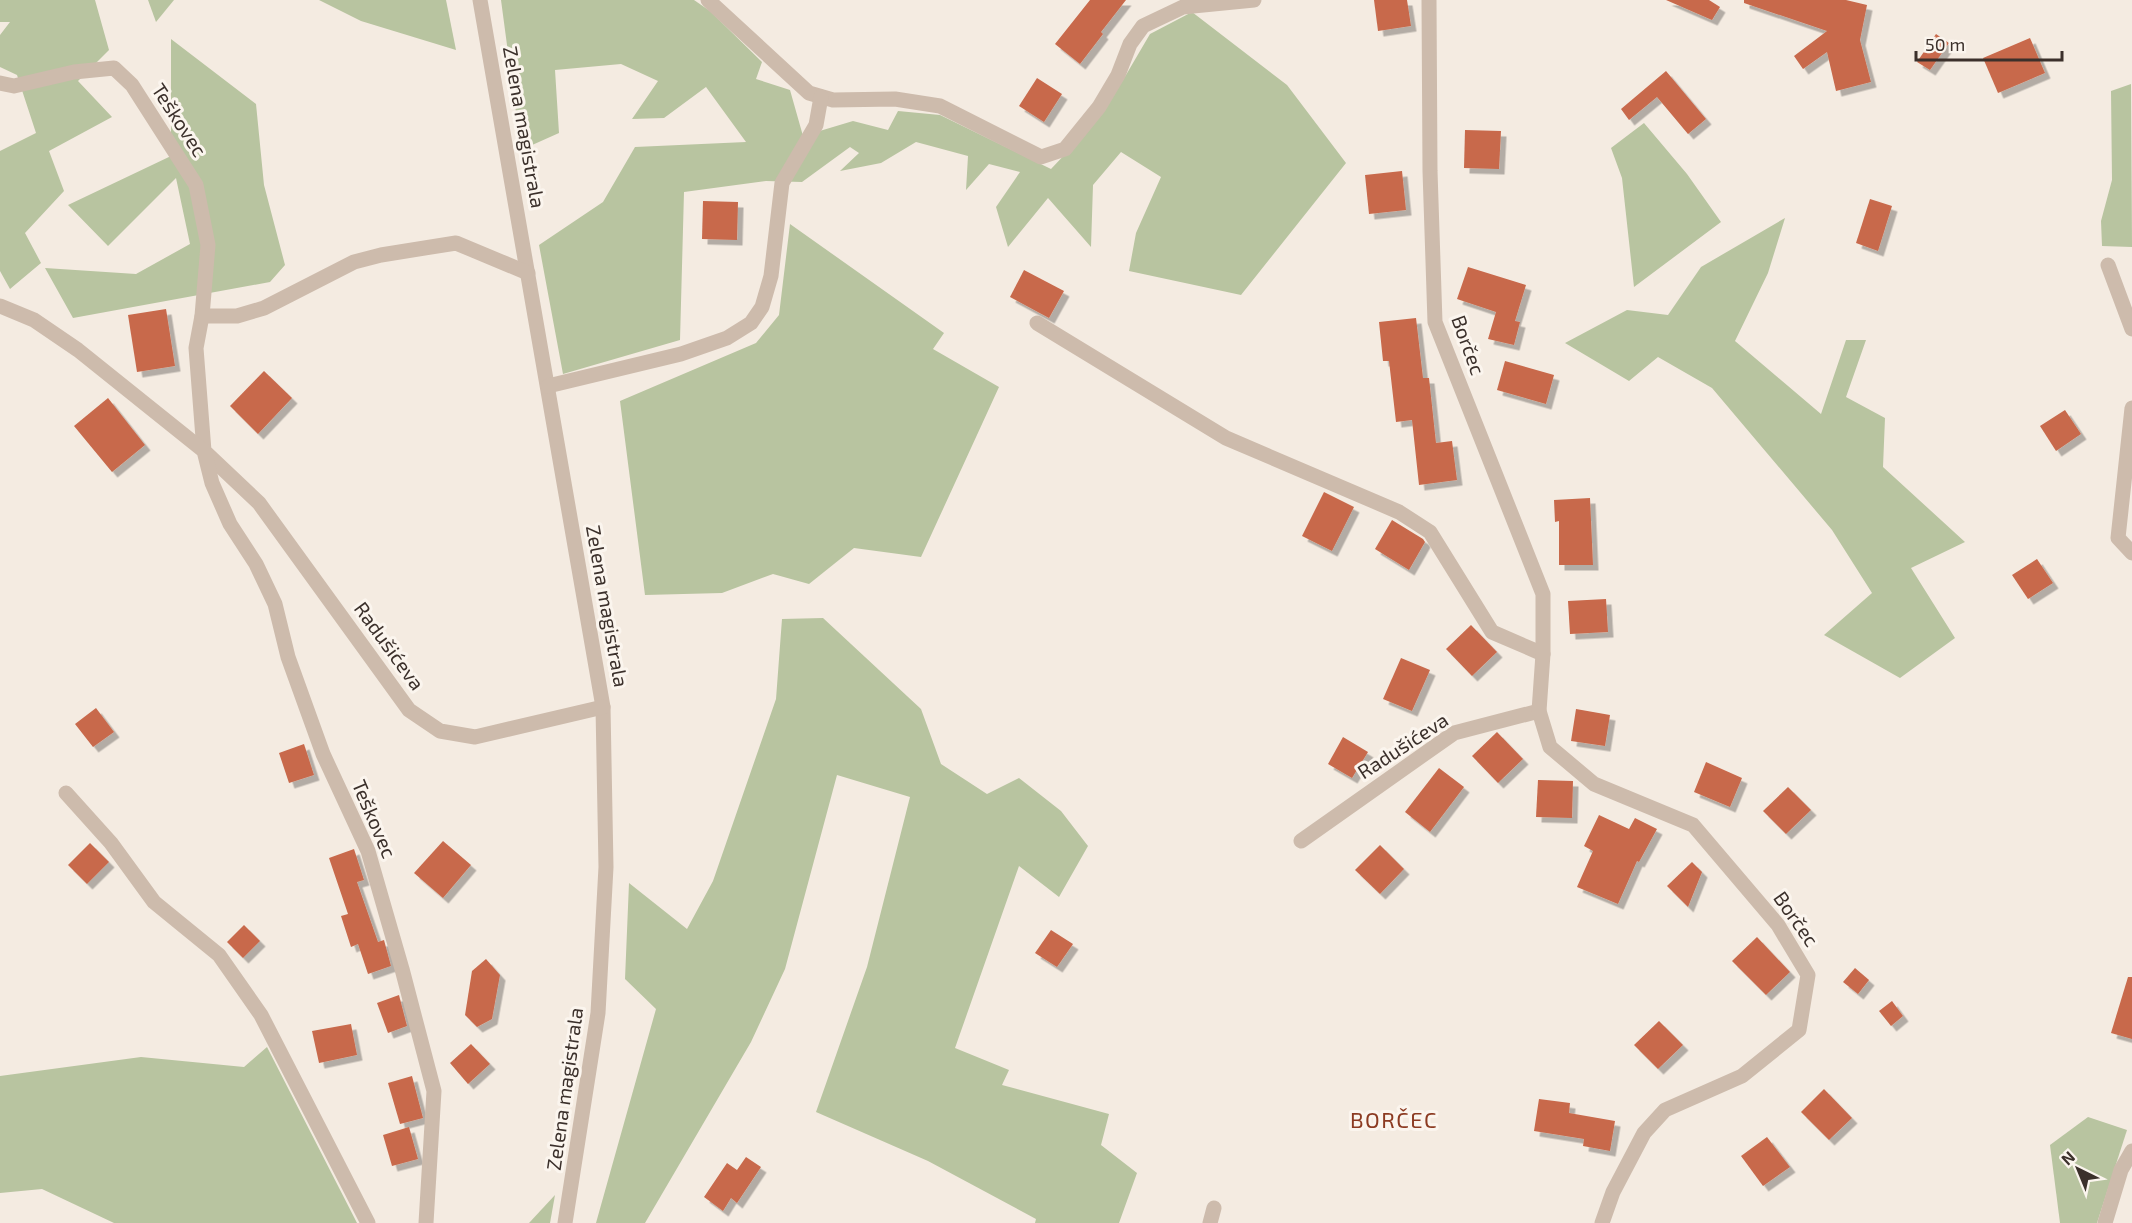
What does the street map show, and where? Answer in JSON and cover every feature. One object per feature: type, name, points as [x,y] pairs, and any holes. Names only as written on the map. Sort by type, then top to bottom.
[{"type":"street","name":"Zelena magistrala","points":[[480,0],[603,707],[606,867],[598,1013],[566,1223]]},
{"type":"street","points":[[708,0],[809,93],[833,100],[894,99],[940,106],[1041,157],[1065,149],[1099,107],[1118,75],[1130,44],[1143,26],[1183,7],[1254,0]]},
{"type":"street","name":"Borčec","points":[[1429,0],[1430,171],[1435,322],[1543,594],[1543,654],[1539,711],[1550,747],[1594,784],[1693,825],[1778,925],[1808,975],[1799,1030],[1742,1076],[1665,1110],[1644,1133],[1613,1192],[1602,1223]]},
{"type":"street","name":"Teškovec","points":[[0,83],[14,86],[74,72],[114,68],[132,85],[196,185],[208,245],[202,315],[196,348],[204,451],[212,483],[230,524],[256,564],[275,604],[288,657],[323,754],[368,851],[387,915],[434,1091],[426,1223]]},
{"type":"street","points":[[548,386],[681,354],[728,338],[752,323],[762,307],[771,276],[782,183],[816,125],[821,97]]},
{"type":"street","points":[[202,315],[237,316],[264,308],[354,262],[381,255],[456,243],[528,273]]},
{"type":"street","points":[[2108,265],[2132,329]]},
{"type":"street","points":[[0,306],[34,320],[78,350],[204,451]]},
{"type":"street","points":[[1037,323],[1226,438],[1399,512],[1430,532],[1492,632],[1543,654]]},
{"type":"street","points":[[2132,408],[2118,538],[2132,553]]},
{"type":"street","name":"Radušićeva","points":[[204,451],[259,503],[409,710],[440,731],[475,737],[603,707]]},
{"type":"street","name":"Radušićeva","points":[[1301,841],[1454,733],[1539,711]]},
{"type":"street","points":[[66,793],[111,843],[154,902],[219,955],[261,1015],[368,1223]]},
{"type":"street","points":[[2105,1223],[2121,1170],[2132,1151]]},
{"type":"street","points":[[1210,1223],[1214,1208]]},
{"type":"green space","points":[[0,0],[95,0],[109,50],[78,81],[112,117],[49,151],[64,191],[25,233],[41,263],[10,289],[0,271],[0,151],[36,133],[17,75],[0,67],[0,35],[10,22],[0,22]]},
{"type":"green space","points":[[148,0],[174,0],[156,22]]},
{"type":"green space","points":[[319,0],[446,0],[456,50],[361,21]]},
{"type":"green space","points":[[501,0],[694,0],[710,11],[762,62],[756,79],[790,90],[803,136],[853,121],[888,130],[898,111],[940,115],[1051,169],[1070,149],[1123,80],[1150,34],[1192,12],[1287,85],[1346,163],[1241,295],[1129,271],[1136,233],[1161,177],[1121,152],[1093,185],[1091,247],[1048,198],[1008,247],[996,207],[1020,172],[989,164],[966,190],[968,156],[916,142],[881,163],[840,171],[859,153],[850,147],[802,182],[766,181],[684,192],[680,340],[563,374],[539,245],[603,202],[635,147],[746,142],[706,87],[664,118],[632,119],[658,81],[621,64],[555,70],[559,133],[521,150]]},
{"type":"green space","points":[[171,39],[256,104],[264,185],[285,265],[270,282],[73,318],[45,268],[136,274],[190,244],[176,178],[108,246],[68,205],[171,156]]},
{"type":"green space","points":[[2131,84],[2132,247],[2102,246],[2101,221],[2112,180],[2111,91]]},
{"type":"green space","points":[[1644,123],[1687,174],[1721,222],[1634,287],[1622,178],[1611,148]]},
{"type":"green space","points":[[1785,218],[1768,273],[1735,341],[1821,414],[1846,340],[1866,340],[1846,397],[1885,418],[1883,467],[1965,542],[1911,568],[1955,638],[1900,678],[1824,635],[1872,593],[1832,530],[1712,388],[1658,357],[1629,381],[1565,343],[1627,310],[1668,315],[1701,267]]},
{"type":"green space","points":[[790,224],[944,333],[933,349],[999,387],[921,557],[854,548],[809,584],[773,574],[722,593],[645,595],[620,401],[756,343],[779,315]]},
{"type":"green space","points":[[823,618],[921,709],[941,764],[987,794],[1019,778],[1061,811],[1088,846],[1059,897],[1019,866],[955,1048],[1009,1070],[1002,1085],[1109,1114],[1101,1145],[1137,1173],[1119,1223],[1035,1223],[1036,1219],[928,1161],[816,1112],[867,967],[910,797],[837,775],[785,969],[751,1042],[645,1223],[596,1223],[656,1009],[625,979],[629,883],[687,929],[713,881],[776,699],[782,619]]},
{"type":"green space","points":[[267,1047],[357,1223],[114,1223],[42,1189],[0,1193],[0,1076],[141,1057],[244,1067]]},
{"type":"green space","points":[[2088,1117],[2127,1130],[2097,1223],[2060,1223],[2050,1145]]},
{"type":"green space","points":[[555,1195],[550,1223],[529,1223]]},
{"type":"building","points":[[1090,0],[1126,0],[1080,64],[1055,44]]},
{"type":"building","points":[[1374,0],[1407,0],[1411,26],[1378,31]]},
{"type":"building","points":[[1666,0],[1709,0],[1720,7],[1712,20]]},
{"type":"building","points":[[1744,0],[1846,0],[1867,5],[1860,40],[1871,82],[1836,91],[1827,52],[1803,69],[1794,56],[1827,31],[1744,3]]},
{"type":"building","points":[[1936,34],[1949,43],[1930,70],[1917,62]]},
{"type":"building","points":[[2030,38],[2045,73],[1998,93],[1983,58]]},
{"type":"building","points":[[1666,71],[1706,119],[1688,134],[1657,97],[1629,120],[1621,109]]},
{"type":"building","points":[[1037,78],[1062,94],[1044,122],[1019,106]]},
{"type":"building","points":[[1465,130],[1501,131],[1499,169],[1464,168]]},
{"type":"building","points":[[1402,171],[1406,210],[1369,214],[1365,175]]},
{"type":"building","points":[[1870,199],[1892,206],[1878,251],[1856,243]]},
{"type":"building","points":[[703,201],[738,202],[737,240],[702,239]]},
{"type":"building","points":[[1468,267],[1526,285],[1515,321],[1520,322],[1514,345],[1488,339],[1496,312],[1457,299]]},
{"type":"building","points":[[1024,270],[1064,291],[1049,318],[1010,297]]},
{"type":"building","points":[[166,309],[175,366],[137,372],[128,315]]},
{"type":"building","points":[[1416,318],[1423,378],[1429,378],[1436,443],[1452,441],[1457,480],[1419,485],[1412,420],[1396,422],[1389,361],[1383,361],[1379,322]]},
{"type":"building","points":[[1505,361],[1554,375],[1546,404],[1497,390]]},
{"type":"building","points":[[264,371],[292,398],[258,434],[230,406]]},
{"type":"building","points":[[108,398],[145,445],[112,472],[74,426]]},
{"type":"building","points":[[2065,410],[2081,434],[2056,451],[2040,426]]},
{"type":"building","points":[[1324,492],[1354,507],[1332,551],[1302,536]]},
{"type":"building","points":[[1590,498],[1593,565],[1559,565],[1559,521],[1555,522],[1554,500]]},
{"type":"building","points":[[1392,520],[1425,542],[1409,570],[1375,549]]},
{"type":"building","points":[[2037,559],[2053,583],[2028,599],[2012,575]]},
{"type":"building","points":[[1606,599],[1608,632],[1570,634],[1568,601]]},
{"type":"building","points":[[1471,625],[1497,652],[1472,676],[1446,649]]},
{"type":"building","points":[[1401,658],[1430,670],[1412,711],[1383,699]]},
{"type":"building","points":[[96,708],[114,732],[93,747],[75,724]]},
{"type":"building","points":[[1576,709],[1610,715],[1605,746],[1571,741]]},
{"type":"building","points":[[1497,732],[1523,759],[1498,783],[1472,756]]},
{"type":"building","points":[[1343,737],[1368,752],[1352,778],[1328,764]]},
{"type":"building","points":[[304,744],[314,775],[289,783],[279,753]]},
{"type":"building","points":[[1706,762],[1742,778],[1730,807],[1694,792]]},
{"type":"building","points":[[1439,768],[1464,787],[1430,832],[1405,812]]},
{"type":"building","points":[[1538,780],[1573,781],[1572,818],[1536,817]]},
{"type":"building","points":[[1788,787],[1811,810],[1786,834],[1763,811]]},
{"type":"building","points":[[1599,815],[1629,829],[1635,818],[1657,829],[1639,862],[1637,861],[1618,904],[1577,887],[1593,851],[1584,846]]},
{"type":"building","points":[[443,841],[471,865],[443,898],[414,873]]},
{"type":"building","points":[[90,843],[109,862],[87,884],[68,865]]},
{"type":"building","points":[[1380,845],[1404,869],[1380,894],[1355,870]]},
{"type":"building","points":[[354,849],[364,880],[357,882],[378,942],[384,940],[391,966],[368,974],[358,944],[351,947],[341,916],[348,914],[329,858]]},
{"type":"building","points":[[1692,862],[1702,872],[1688,907],[1667,886]]},
{"type":"building","points":[[244,925],[260,941],[243,958],[227,942]]},
{"type":"building","points":[[1051,930],[1073,944],[1057,967],[1035,953]]},
{"type":"building","points":[[1757,937],[1790,972],[1766,995],[1732,961]]},
{"type":"building","points":[[486,959],[500,975],[492,1019],[477,1027],[465,1015],[472,971]]},
{"type":"building","points":[[1855,968],[1869,980],[1858,994],[1843,982]]},
{"type":"building","points":[[2128,977],[2132,977],[2132,1039],[2111,1033]]},
{"type":"building","points":[[399,995],[407,1026],[388,1033],[377,1003]]},
{"type":"building","points":[[1892,1001],[1903,1016],[1891,1026],[1879,1011]]},
{"type":"building","points":[[1659,1021],[1683,1045],[1658,1069],[1634,1045]]},
{"type":"building","points":[[351,1024],[357,1055],[319,1063],[312,1031]]},
{"type":"building","points":[[471,1044],[490,1064],[468,1084],[450,1063]]},
{"type":"building","points":[[412,1076],[423,1118],[400,1124],[388,1083]]},
{"type":"building","points":[[1824,1089],[1852,1118],[1829,1140],[1801,1112]]},
{"type":"building","points":[[1539,1099],[1570,1103],[1569,1113],[1615,1121],[1610,1151],[1583,1146],[1584,1139],[1534,1131]]},
{"type":"building","points":[[409,1127],[418,1159],[392,1166],[383,1135]]},
{"type":"building","points":[[1767,1137],[1790,1167],[1763,1186],[1741,1156]]},
{"type":"building","points":[[746,1157],[761,1167],[737,1203],[731,1198],[723,1211],[704,1197],[727,1163],[737,1170]]},
{"type":"district","name":"BORČEC","points":[[1394,1120]]}]
